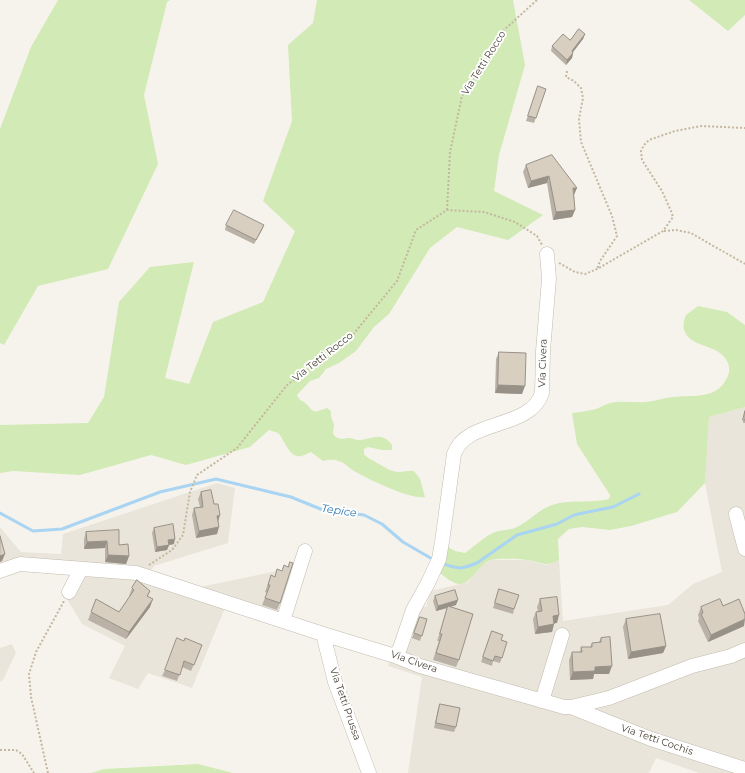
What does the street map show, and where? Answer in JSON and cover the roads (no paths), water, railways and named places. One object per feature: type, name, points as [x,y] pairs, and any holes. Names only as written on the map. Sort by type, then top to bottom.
[{"type":"street","name":"Via Civera","points":[[395,656],[400,648],[413,610],[438,561],[456,449],[468,436],[522,415],[535,406],[540,400],[542,393],[543,351],[549,279],[547,254]]},
{"type":"street","points":[[736,514],[745,549]]},
{"type":"street","points":[[283,621],[305,551]]},
{"type":"street","name":"Via Civera","points":[[0,571],[20,564],[136,573],[395,656],[420,666],[564,707],[571,707],[609,698],[692,666],[731,656],[745,650]]},
{"type":"street","points":[[69,592],[81,569]]},
{"type":"street","name":"Via Tetti Prussa","points":[[323,634],[335,682],[369,773]]},
{"type":"street","points":[[542,701],[562,635]]},
{"type":"street","name":"Via Tetti Cochis","points":[[571,707],[652,740],[745,769]]},
{"type":"waterway","name":"Tepice","points":[[0,513],[33,531],[62,529],[160,492],[216,479],[291,497],[323,510],[364,515],[382,524],[403,542],[434,560]]},
{"type":"waterway","name":"Tepice","points":[[441,563],[451,567],[463,568],[477,563],[517,535],[557,524],[578,514],[613,507],[639,494]]}]
